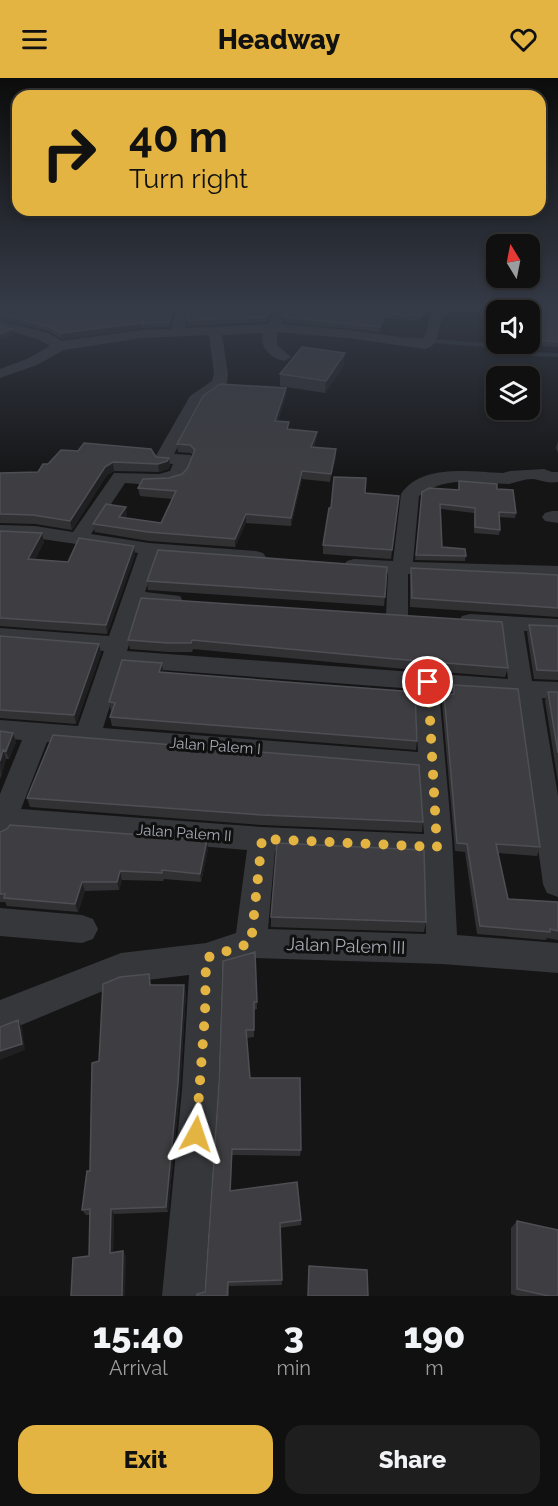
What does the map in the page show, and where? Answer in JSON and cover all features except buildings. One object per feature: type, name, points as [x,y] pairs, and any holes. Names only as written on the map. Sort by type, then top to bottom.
[{"type":"street","points":[[0,374],[22,366]]},
{"type":"street","points":[[79,538],[120,477],[165,480],[167,476],[176,476],[186,459],[163,459],[196,399],[219,382],[220,366]]},
{"type":"street","points":[[398,568],[403,565],[402,553],[408,528],[410,494],[421,483],[432,478],[447,477],[509,479],[510,476],[544,474],[546,478],[558,477]]},
{"type":"street","points":[[0,531],[79,538],[149,549],[279,559]]},
{"type":"street","points":[[87,737],[149,549]]},
{"type":"street","points":[[339,564],[398,568],[558,572]]},
{"type":"street","points":[[397,616],[398,568]]},
{"type":"street","points":[[133,598],[190,602]]},
{"type":"street","points":[[374,614],[420,617]]},
{"type":"street","points":[[454,620],[558,626]]},
{"type":"street","points":[[512,624],[558,884]]},
{"type":"street","points":[[0,635],[114,651],[428,682],[558,691]]},
{"type":"street","points":[[428,682],[442,949]]},
{"type":"street","name":"Jalan Palem I","points":[[0,729],[431,763]]},
{"type":"street","points":[[2,824],[38,732]]},
{"type":"street","name":"Jalan Palem II","points":[[2,824],[437,847]]},
{"type":"street","points":[[0,1017],[121,968],[206,958],[251,943],[262,839]]},
{"type":"street","points":[[0,922],[82,929]]},
{"type":"street","name":"Jalan Palem III","points":[[251,943],[442,949],[558,958]]},
{"type":"street","points":[[183,1296],[202,1058],[206,958]]},
{"type":"route","points":[[196,1134],[205,1014],[206,958],[251,943],[262,839],[437,847],[428,682]]}]
